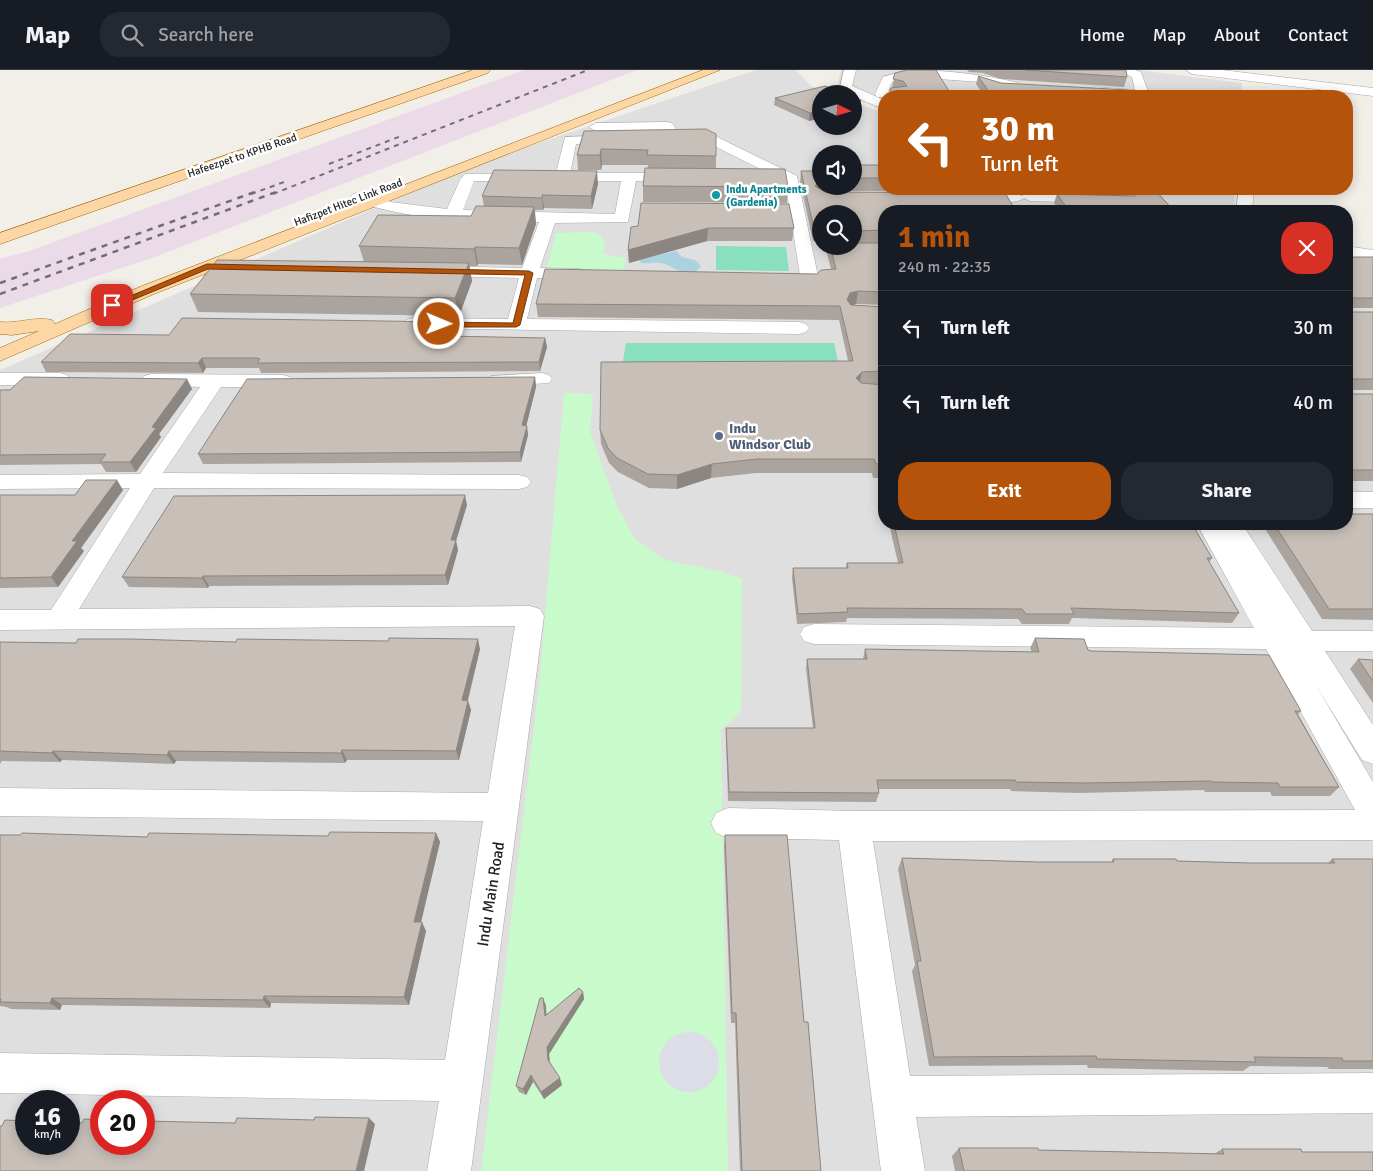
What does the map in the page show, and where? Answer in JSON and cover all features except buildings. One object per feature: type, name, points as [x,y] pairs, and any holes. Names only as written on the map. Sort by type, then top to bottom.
[{"type":"main road","points":[[0,228],[461,70]]},
{"type":"main road","name":"Hafeezpet to KPHB Road","points":[[0,239],[484,70]]},
{"type":"main road","name":"Hafizpet Hitec Link Road","points":[[1,342],[12,329],[45,324],[115,293],[364,200],[697,70]]},
{"type":"main road","points":[[1,342],[148,290],[364,200],[714,70]]},
{"type":"street","points":[[850,70],[846,87],[850,91],[878,103]]},
{"type":"street","points":[[1112,70],[1138,80]]},
{"type":"street","points":[[1124,70],[1134,73],[1142,90]]},
{"type":"street","points":[[1192,70],[1373,90]]},
{"type":"street","points":[[1231,70],[1373,90]]},
{"type":"street","points":[[883,90],[887,80],[908,72],[983,79],[1001,71]]},
{"type":"street","points":[[983,79],[998,90]]},
{"type":"street","points":[[1006,90],[1028,87]]},
{"type":"street","points":[[567,126],[580,128],[667,126],[676,138]]},
{"type":"street","points":[[564,169],[570,140],[708,138],[792,179]]},
{"type":"street","points":[[453,215],[470,177],[696,178]]},
{"type":"street","points":[[364,200],[407,210],[453,215],[622,219],[629,177]]},
{"type":"street","points":[[754,178],[792,179]]},
{"type":"street","points":[[762,279],[810,281],[792,179]]},
{"type":"street","points":[[1021,197],[1032,205]]},
{"type":"street","points":[[959,198],[1112,198]]},
{"type":"street","points":[[624,209],[643,209]]},
{"type":"street","points":[[778,210],[797,210]]},
{"type":"street","points":[[516,325],[529,273],[549,218]]},
{"type":"street","points":[[1353,252],[1373,255]]},
{"type":"street","points":[[207,266],[246,269]]},
{"type":"street","points":[[412,271],[597,275]]},
{"type":"street","points":[[391,324],[799,328]]},
{"type":"street","points":[[0,379],[78,380]]},
{"type":"street","points":[[482,380],[542,379]]},
{"type":"street","points":[[136,380],[303,381]]},
{"type":"street","points":[[0,620],[58,621],[146,482],[214,381]]},
{"type":"street","points":[[0,482],[520,482]]},
{"type":"street","points":[[1353,500],[1373,500]]},
{"type":"street","points":[[1212,530],[1272,639],[1373,812]]},
{"type":"street","points":[[1234,530],[1373,751]]},
{"type":"street","name":"Indu Main Road","points":[[58,621],[316,616],[530,616],[449,1171]]},
{"type":"street","points":[[814,634],[1272,639]]},
{"type":"street","points":[[1305,641],[1373,641]]},
{"type":"street","points":[[0,802],[503,807]]},
{"type":"street","points":[[728,823],[854,826],[1373,826]]},
{"type":"street","points":[[854,826],[902,1171]]},
{"type":"street","points":[[0,1073],[461,1080]]},
{"type":"street","points":[[892,1097],[1373,1093]]},
{"type":"shaded area","points":[[524,70],[637,70],[155,257],[0,308],[0,259],[29,251]]},
{"type":"shaded area","points":[[756,70],[796,70],[812,86],[812,135],[862,135],[862,105],[878,111],[878,195],[1124,195],[1156,205],[878,205],[878,530],[1353,530],[1353,258],[1373,260],[1373,1171],[0,1171],[0,370],[479,163]]},
{"type":"shaded area","points":[[841,70],[1138,70],[1242,83],[1241,90],[878,90],[878,108],[862,101],[862,85],[837,85]]},
{"type":"shaded area","points":[[1132,195],[1235,195],[1234,205],[1165,205]]},
{"type":"shaded area","points":[[683,1032],[695,1032],[706,1037],[714,1045],[719,1056],[717,1074],[706,1087],[695,1092],[683,1092],[672,1087],[664,1079],[659,1068],[659,1056],[664,1045],[672,1037]]},
{"type":"green space","points":[[593,232],[604,240],[603,254],[626,258],[624,270],[546,271],[556,233]]},
{"type":"green space","points":[[716,246],[786,247],[789,271],[716,270]]},
{"type":"green space","points":[[626,343],[834,343],[840,371],[621,373]]},
{"type":"green space","points":[[564,393],[593,394],[590,432],[617,506],[635,539],[665,560],[719,571],[742,579],[741,711],[721,730],[728,1171],[481,1171],[539,684]]},
{"type":"water","points":[[676,251],[682,257],[695,260],[701,266],[696,271],[686,273],[666,264],[641,263],[639,259]]},
{"type":"railway","points":[[273,194],[588,70]]},
{"type":"railway","points":[[329,164],[401,136]]},
{"type":"railway","points":[[251,194],[287,181]]},
{"type":"railway","points":[[0,283],[255,192]]},
{"type":"railway","points":[[0,294],[276,192]]},
{"type":"place","name":"Indu Apartments (Gardenia)","points":[[716,195]]},
{"type":"place","name":"Indu Windsor Club","points":[[719,436]]},
{"type":"route","points":[[112,305],[207,266],[228,268],[529,273],[516,325],[439,324]]}]
